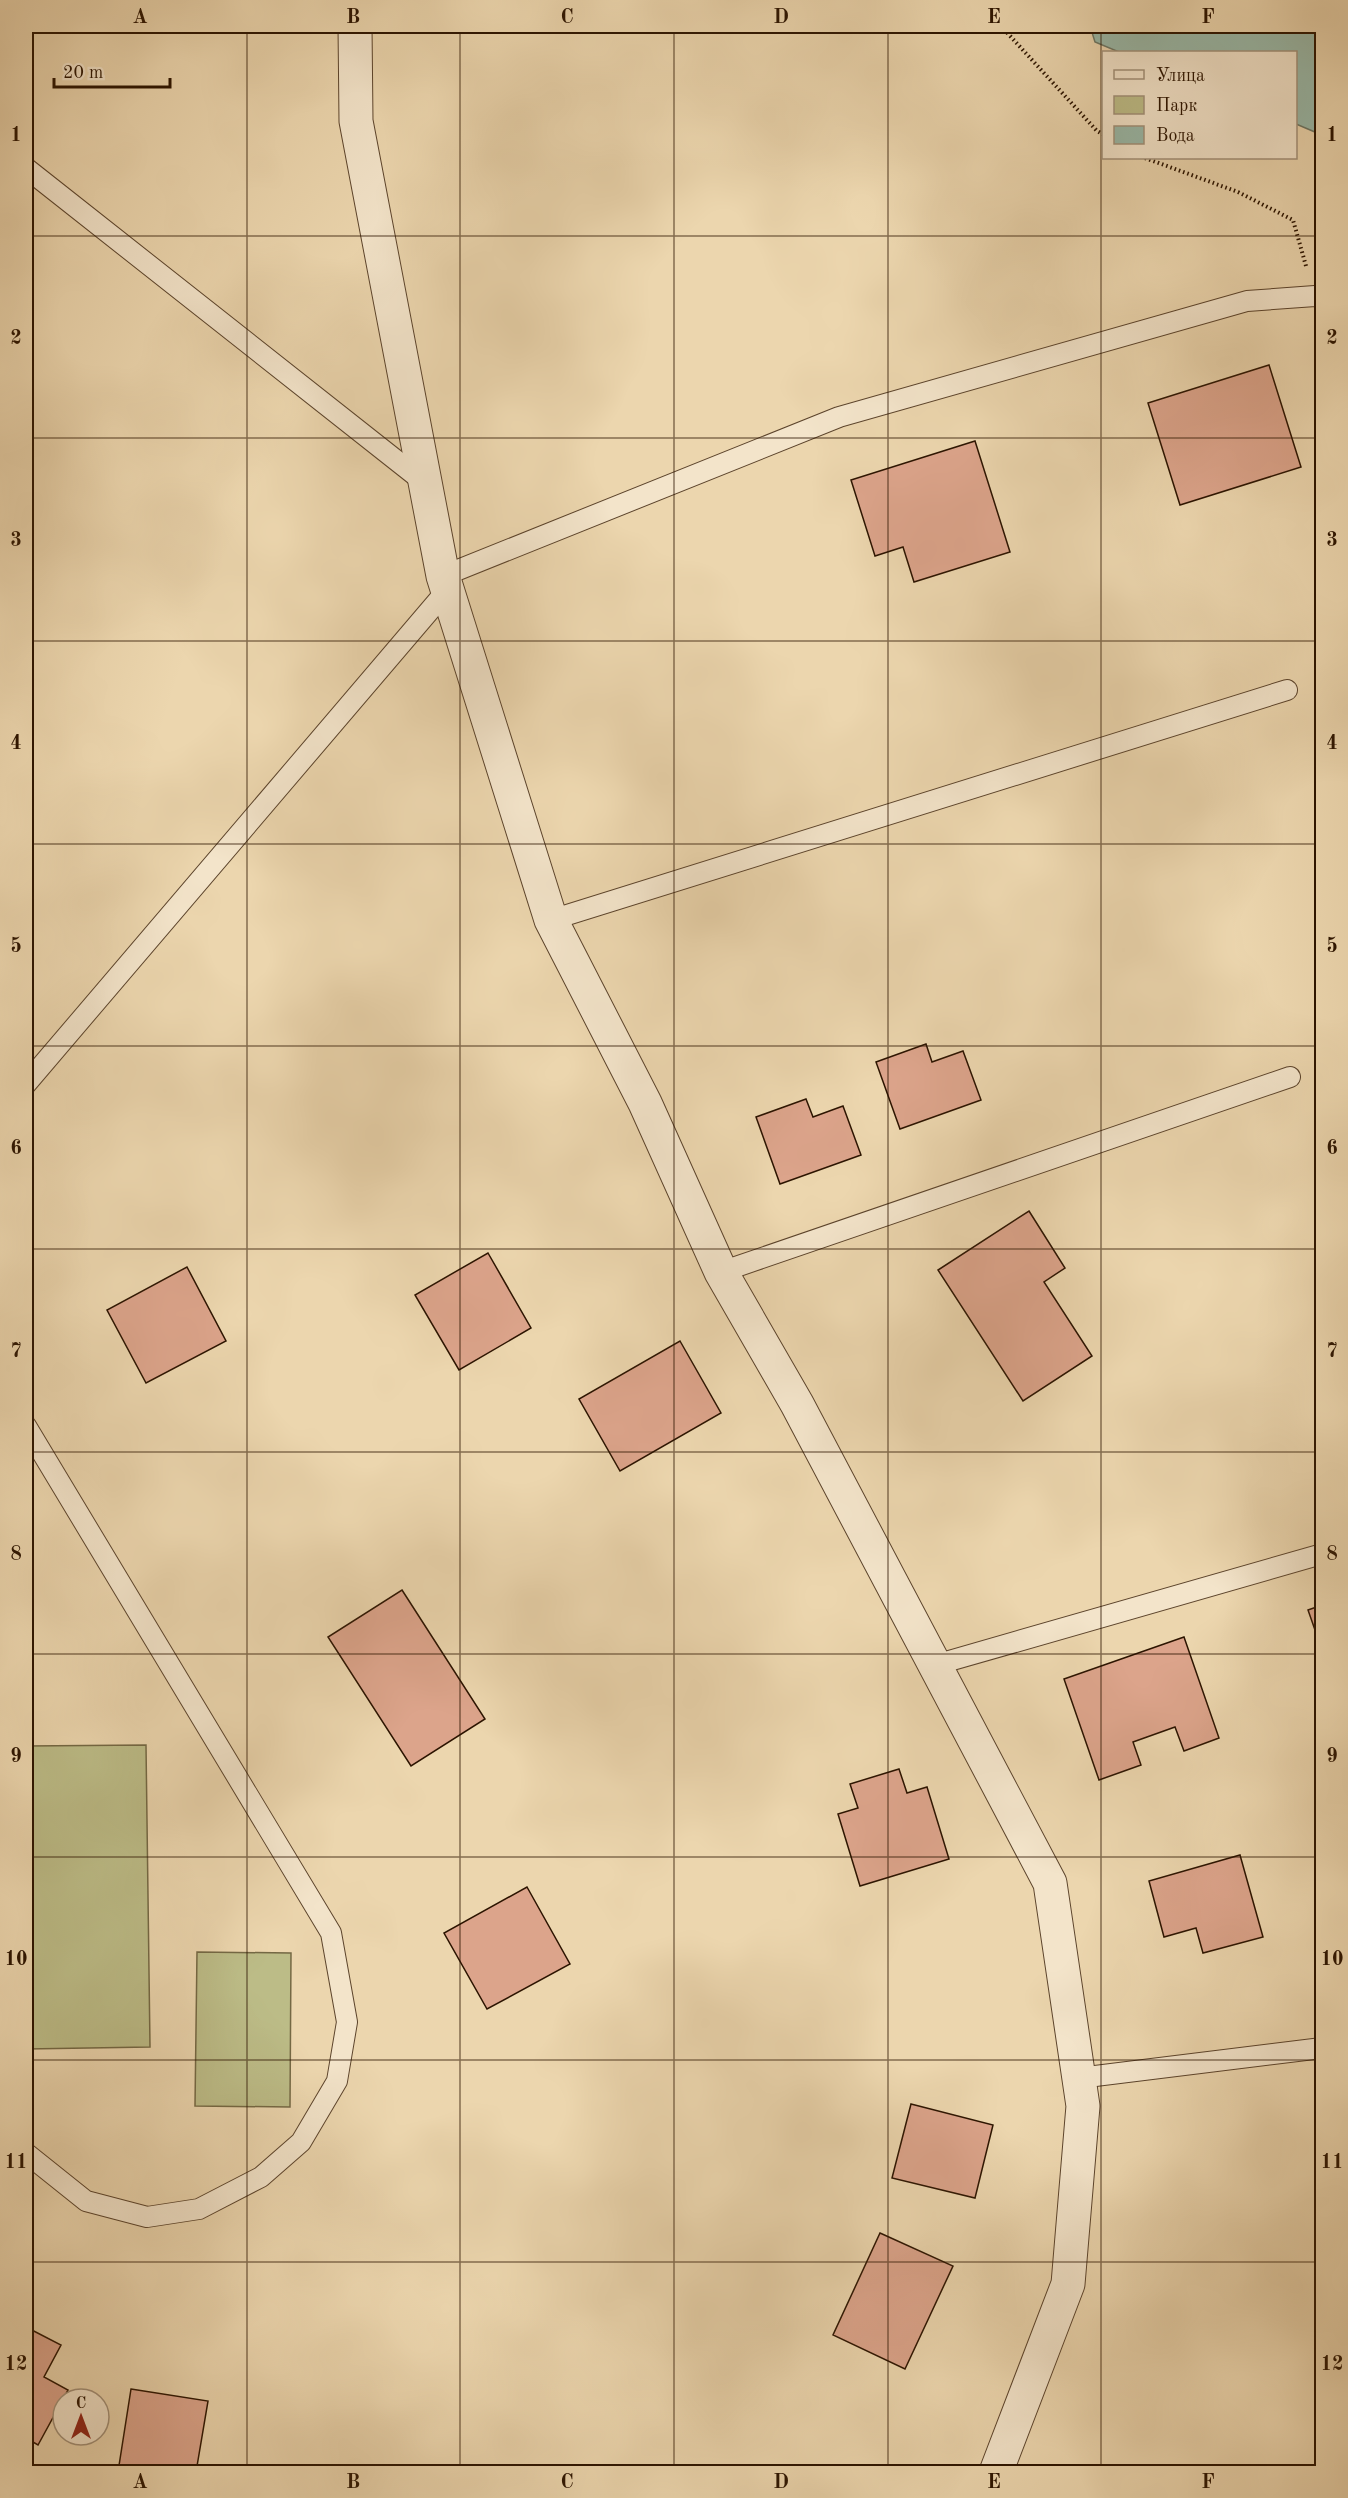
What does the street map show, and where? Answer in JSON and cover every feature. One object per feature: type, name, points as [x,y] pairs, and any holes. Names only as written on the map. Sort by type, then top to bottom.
[{"type":"street","points":[[355,26],[356,121],[446,583],[551,920],[645,1103],[721,1272],[797,1404],[1050,1883],[1083,2106],[1068,2283],[996,2472]]},
{"type":"lane","points":[[26,168],[427,485]]},
{"type":"lane","points":[[26,1084],[446,583],[839,417],[1247,301],[1319,297]]},
{"type":"lane","points":[[551,920],[1287,690]]},
{"type":"lane","points":[[721,1272],[1290,1077]]},
{"type":"lane","points":[[26,1426],[331,1933],[347,2022],[337,2081],[301,2142],[261,2177],[199,2209],[147,2217],[86,2201],[26,2153]]},
{"type":"lane","points":[[935,1665],[1323,1554]]},
{"type":"lane","points":[[1079,2078],[1323,2048]]},
{"type":"path","points":[[1001,26],[1102,134]]},
{"type":"path","points":[[1148,159],[1238,192],[1293,220],[1319,297]]},
{"type":"green space","points":[[146,1745],[150,2047],[26,2049],[26,1746]]},
{"type":"green space","points":[[197,1952],[291,1953],[290,2107],[195,2106]]},
{"type":"water","points":[[1090,26],[1322,26],[1322,135],[1297,124],[1297,51],[1117,51],[1095,42]]},
{"type":"building","points":[[1269,365],[1301,467],[1180,505],[1148,403]]},
{"type":"building","points":[[975,441],[1010,552],[914,582],[903,547],[875,556],[851,480]]},
{"type":"building","points":[[926,1044],[932,1062],[963,1051],[981,1100],[900,1129],[876,1062]]},
{"type":"building","points":[[806,1099],[813,1117],[843,1106],[861,1155],[780,1184],[756,1117]]},
{"type":"building","points":[[1029,1211],[1065,1268],[1044,1282],[1092,1356],[1023,1401],[938,1270]]},
{"type":"building","points":[[488,1253],[531,1328],[459,1370],[415,1295]]},
{"type":"building","points":[[187,1267],[226,1341],[146,1383],[107,1310]]},
{"type":"building","points":[[680,1341],[721,1413],[620,1471],[579,1399]]},
{"type":"building","points":[[402,1590],[485,1719],[411,1766],[328,1637]]},
{"type":"building","points":[[1322,1605],[1322,1650],[1308,1610]]},
{"type":"building","points":[[1184,1637],[1219,1738],[1184,1751],[1175,1727],[1133,1742],[1141,1765],[1099,1780],[1064,1679]]},
{"type":"building","points":[[899,1769],[907,1793],[927,1787],[949,1859],[860,1886],[838,1814],[858,1808],[850,1784]]},
{"type":"building","points":[[1240,1855],[1263,1937],[1203,1953],[1196,1928],[1164,1937],[1149,1881]]},
{"type":"building","points":[[527,1887],[570,1964],[487,2009],[444,1933]]},
{"type":"building","points":[[911,2104],[993,2125],[975,2198],[892,2178]]},
{"type":"building","points":[[880,2233],[953,2266],[905,2369],[833,2335]]},
{"type":"building","points":[[26,2327],[61,2345],[44,2377],[62,2387],[51,2387],[51,2421],[38,2445],[26,2438]]},
{"type":"building","points":[[131,2389],[208,2401],[196,2472],[118,2472]]}]
